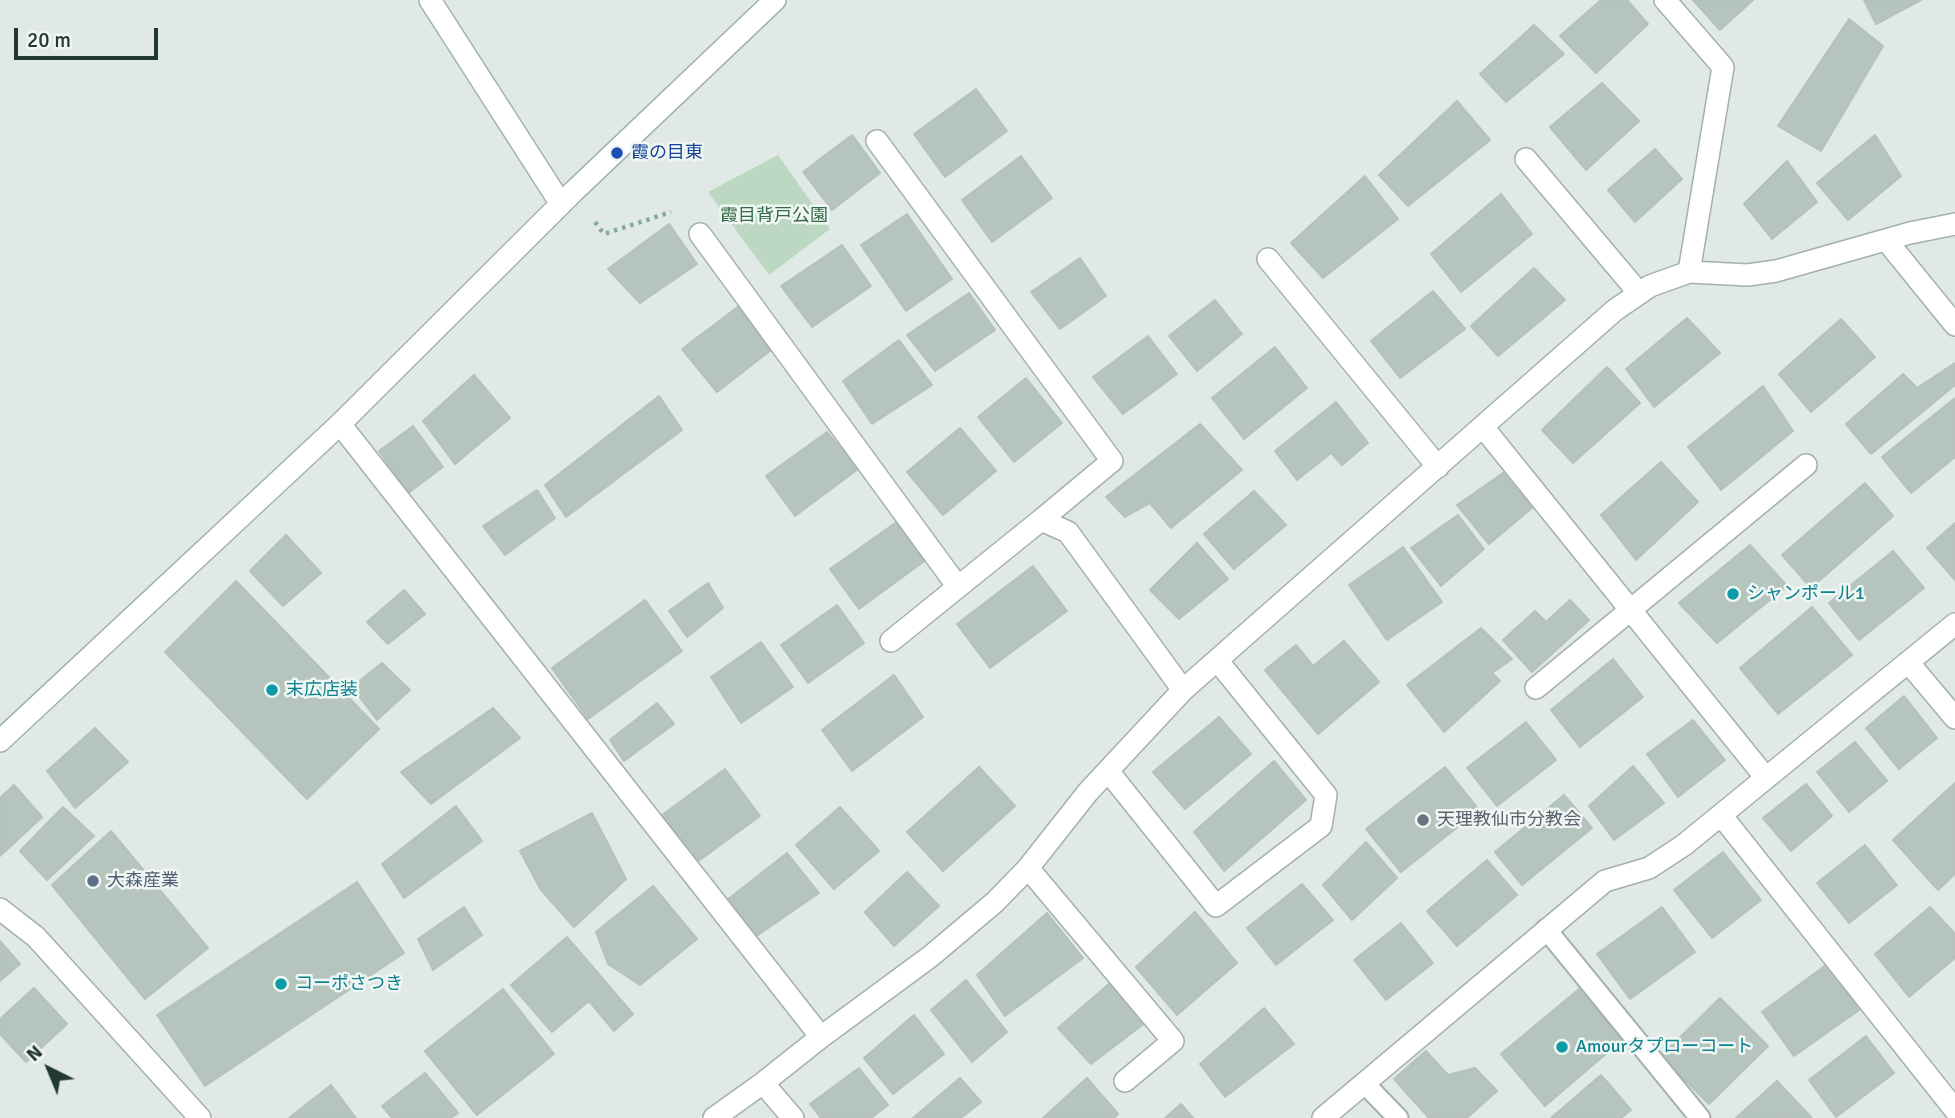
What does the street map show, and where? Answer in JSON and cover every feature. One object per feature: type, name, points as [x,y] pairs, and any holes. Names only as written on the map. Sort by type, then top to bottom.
[{"type":"street","points":[[430,0],[567,198]]},
{"type":"street","points":[[0,741],[340,424],[567,198],[775,0]]},
{"type":"street","points":[[1665,0],[1723,67],[1689,272]]},
{"type":"street","points":[[877,141],[1112,461],[891,641]]},
{"type":"street","points":[[1526,159],[1639,293]]},
{"type":"street","points":[[714,1118],[932,956],[995,902],[1028,869],[1088,792],[1183,690],[1615,310],[1650,286],[1689,272],[1748,275],[1776,271],[1955,224]]},
{"type":"street","points":[[700,234],[958,587]]},
{"type":"street","points":[[1886,240],[1955,325]]},
{"type":"street","points":[[1268,258],[1438,467]]},
{"type":"street","points":[[340,424],[821,1037]]},
{"type":"street","points":[[1483,428],[1766,778]]},
{"type":"street","points":[[1536,688],[1806,465]]},
{"type":"street","points":[[1041,520],[1068,532],[1183,690]]},
{"type":"street","points":[[1323,1118],[1605,881],[1648,868],[1684,845],[1955,624]]},
{"type":"street","points":[[1108,771],[1216,906],[1321,826],[1326,795],[1217,660]]},
{"type":"street","points":[[1909,662],[1955,718]]},
{"type":"street","points":[[1721,815],[1955,1110]]},
{"type":"street","points":[[1028,869],[1173,1041],[1125,1082]]},
{"type":"street","points":[[0,909],[36,937],[200,1118]]},
{"type":"street","points":[[763,1083],[793,1118]]},
{"type":"lane","points":[[1546,929],[1700,1118]]},
{"type":"lane","points":[[1365,1084],[1398,1118]]},
{"type":"path","points":[[567,198],[604,234],[677,210],[700,234]]},
{"type":"green space","name":"霞目背戸公園","points":[[778,155],[830,229],[769,275],[708,192]]},
{"type":"building","points":[[1601,0],[1627,0],[1648,24],[1596,73],[1560,36]]},
{"type":"building","points":[[1693,0],[1753,0],[1720,30]]},
{"type":"building","points":[[1864,0],[1921,0],[1876,24]]},
{"type":"building","points":[[1849,19],[1883,46],[1821,151],[1778,126]]},
{"type":"building","points":[[1534,25],[1564,54],[1506,102],[1480,74]]},
{"type":"building","points":[[1602,83],[1639,121],[1586,170],[1550,127]]},
{"type":"building","points":[[976,89],[1007,131],[945,177],[914,134]]},
{"type":"building","points":[[1457,101],[1490,140],[1408,206],[1379,175]]},
{"type":"building","points":[[852,135],[880,173],[832,210],[803,172]]},
{"type":"building","points":[[1875,135],[1901,176],[1848,220],[1817,183]]},
{"type":"building","points":[[1655,149],[1682,179],[1635,222],[1608,190]]},
{"type":"building","points":[[1021,156],[1052,198],[992,242],[962,200]]},
{"type":"building","points":[[1787,161],[1817,202],[1772,239],[1744,204]]},
{"type":"building","points":[[1365,176],[1398,219],[1323,278],[1291,243]]},
{"type":"building","points":[[1501,194],[1532,234],[1461,292],[1431,254]]},
{"type":"building","points":[[907,214],[952,279],[906,311],[861,245]]},
{"type":"building","points":[[669,224],[697,264],[640,303],[608,269]]},
{"type":"building","points":[[842,245],[871,286],[812,327],[781,286]]},
{"type":"building","points":[[1080,258],[1106,296],[1060,329],[1031,292]]},
{"type":"building","points":[[1534,268],[1565,300],[1498,356],[1471,326]]},
{"type":"building","points":[[1433,291],[1465,329],[1400,378],[1371,341]]},
{"type":"building","points":[[969,293],[995,330],[935,371],[907,335]]},
{"type":"building","points":[[1215,300],[1242,334],[1197,371],[1169,336]]},
{"type":"building","points":[[739,306],[771,350],[717,392],[682,349]]},
{"type":"building","points":[[1687,318],[1720,353],[1654,407],[1626,369]]},
{"type":"building","points":[[1841,319],[1875,357],[1811,412],[1779,374]]},
{"type":"building","points":[[1148,336],[1177,374],[1123,414],[1093,377]]},
{"type":"building","points":[[899,340],[932,385],[872,424],[843,381]]},
{"type":"building","points":[[1275,347],[1307,388],[1244,439],[1212,398]]},
{"type":"building","points":[[1955,363],[1955,385],[1871,454],[1846,424],[1903,374],[1917,388]]},
{"type":"building","points":[[1607,367],[1640,403],[1573,463],[1542,430]]},
{"type":"building","points":[[474,375],[510,418],[455,464],[423,421]]},
{"type":"building","points":[[1026,378],[1062,423],[1014,462],[978,417]]},
{"type":"building","points":[[1763,386],[1793,431],[1721,490],[1688,447]]},
{"type":"building","points":[[659,396],[682,430],[566,517],[545,485]]},
{"type":"building","points":[[1955,398],[1955,457],[1911,493],[1882,457]]},
{"type":"building","points":[[1336,402],[1368,443],[1342,465],[1331,453],[1297,480],[1275,451]]},
{"type":"building","points":[[1200,424],[1242,470],[1171,528],[1150,503],[1125,517],[1106,497]]},
{"type":"building","points":[[413,426],[443,467],[408,493],[379,451]]},
{"type":"building","points":[[960,428],[996,471],[943,515],[907,472]]},
{"type":"building","points":[[827,432],[858,469],[795,516],[766,476]]},
{"type":"building","points":[[1661,462],[1698,502],[1636,560],[1601,515]]},
{"type":"building","points":[[1503,473],[1532,508],[1489,544],[1457,505]]},
{"type":"building","points":[[1865,483],[1893,516],[1811,588],[1782,555]]},
{"type":"building","points":[[537,490],[555,518],[505,555],[483,526]]},
{"type":"building","points":[[1254,491],[1286,525],[1234,569],[1204,534]]},
{"type":"building","points":[[1458,515],[1484,549],[1441,586],[1411,548]]},
{"type":"building","points":[[898,521],[927,559],[859,609],[830,569]]},
{"type":"building","points":[[1955,523],[1955,580],[1927,548]]},
{"type":"building","points":[[286,535],[321,573],[283,606],[250,571]]},
{"type":"building","points":[[1197,543],[1228,579],[1179,619],[1150,590]]},
{"type":"building","name":"シャンポール1","points":[[1750,545],[1787,586],[1717,643],[1679,603]]},
{"type":"building","points":[[1403,547],[1442,602],[1387,640],[1349,585]]},
{"type":"building","points":[[1893,551],[1924,588],[1859,640],[1829,603]]},
{"type":"building","points":[[1033,566],[1067,611],[990,668],[957,624]]},
{"type":"building","name":"末広店装","points":[[236,581],[379,729],[307,799],[165,652]]},
{"type":"building","points":[[708,583],[723,608],[687,637],[669,611]]},
{"type":"building","points":[[404,590],[425,614],[388,644],[367,622]]},
{"type":"building","points":[[645,600],[682,651],[588,719],[552,668]]},
{"type":"building","points":[[1570,600],[1589,620],[1532,672],[1503,640],[1535,611],[1546,622]]},
{"type":"building","points":[[837,605],[864,643],[808,683],[781,645]]},
{"type":"building","points":[[1812,607],[1852,655],[1778,714],[1740,668]]},
{"type":"building","points":[[1481,628],[1512,659],[1492,673],[1500,681],[1444,732],[1407,685]]},
{"type":"building","points":[[1344,641],[1379,682],[1318,734],[1265,670],[1296,645],[1313,666]]},
{"type":"building","points":[[761,642],[793,687],[741,723],[711,677]]},
{"type":"building","points":[[1613,659],[1643,697],[1580,747],[1551,710]]},
{"type":"building","points":[[382,663],[410,690],[377,720],[352,687]]},
{"type":"building","points":[[894,675],[923,717],[852,771],[822,730]]},
{"type":"building","points":[[1904,696],[1937,738],[1899,769],[1866,728]]},
{"type":"building","points":[[657,703],[674,724],[624,761],[610,740]]},
{"type":"building","points":[[493,708],[520,738],[431,804],[401,772]]},
{"type":"building","points":[[1219,717],[1251,754],[1185,809],[1153,772]]},
{"type":"building","points":[[1693,720],[1725,760],[1678,797],[1647,754]]},
{"type":"building","points":[[1526,722],[1556,760],[1497,806],[1467,768]]},
{"type":"building","points":[[95,728],[128,762],[75,808],[47,771]]},
{"type":"building","points":[[1855,742],[1887,781],[1849,812],[1817,772]]},
{"type":"building","points":[[1274,761],[1306,800],[1224,871],[1194,832]]},
{"type":"building","points":[[1633,766],[1664,803],[1614,840],[1589,806]]},
{"type":"building","points":[[979,767],[1015,806],[943,871],[907,832]]},
{"type":"building","name":"天理教仙市分教会","points":[[1445,767],[1479,810],[1401,872],[1366,829]]},
{"type":"building","points":[[725,769],[760,816],[693,865],[658,818]]},
{"type":"building","points":[[1955,783],[1955,874],[1938,890],[1893,840]]},
{"type":"building","points":[[1806,784],[1832,816],[1791,851],[1763,818]]},
{"type":"building","points":[[14,785],[42,817],[0,856],[0,798]]},
{"type":"building","points":[[1564,795],[1592,828],[1522,885],[1495,852]]},
{"type":"building","points":[[456,806],[482,841],[404,898],[382,864]]},
{"type":"building","points":[[63,807],[94,836],[47,880],[20,851]]},
{"type":"building","points":[[840,807],[879,851],[834,889],[796,845]]},
{"type":"building","points":[[592,813],[626,879],[574,927],[541,890],[520,851]]},
{"type":"building","points":[[111,831],[208,948],[145,999],[52,885]]},
{"type":"building","points":[[1366,842],[1397,878],[1352,920],[1323,885]]},
{"type":"building","points":[[1865,845],[1897,885],[1849,923],[1817,883]]},
{"type":"building","points":[[1723,852],[1761,900],[1712,938],[1674,890]]},
{"type":"building","points":[[787,853],[819,893],[755,937],[727,900]]},
{"type":"building","points":[[1487,860],[1517,895],[1457,946],[1427,911]]},
{"type":"building","points":[[907,872],[939,906],[894,946],[865,912]]},
{"type":"building","name":"コーポさつき","points":[[357,882],[404,953],[205,1086],[157,1015]]},
{"type":"building","points":[[1302,884],[1333,920],[1276,965],[1247,928]]},
{"type":"building","points":[[653,886],[697,939],[640,985],[608,964],[596,932]]},
{"type":"building","points":[[464,907],[482,935],[433,970],[418,939]]},
{"type":"building","points":[[1662,907],[1695,952],[1630,999],[1597,954]]},
{"type":"building","points":[[1930,907],[1955,934],[1955,958],[1909,997],[1875,954]]},
{"type":"building","points":[[1195,912],[1237,963],[1177,1015],[1136,967]]},
{"type":"building","points":[[1047,913],[1083,958],[1005,1016],[977,975]]},
{"type":"building","points":[[1401,923],[1433,963],[1386,1000],[1354,960]]},
{"type":"building","points":[[567,937],[633,1014],[614,1031],[589,1001],[552,1032],[511,985]]},
{"type":"building","points":[[0,941],[20,964],[0,981]]},
{"type":"building","points":[[1826,965],[1859,1010],[1794,1056],[1762,1012]]},
{"type":"building","points":[[966,980],[1007,1032],[972,1062],[931,1010]]},
{"type":"building","points":[[1110,983],[1146,1022],[1091,1064],[1058,1028]]},
{"type":"building","points":[[34,988],[67,1024],[26,1062],[0,1034],[0,1019]]},
{"type":"building","points":[[503,989],[554,1054],[477,1115],[425,1051]]},
{"type":"building","name":"Amourタプローコート","points":[[1579,989],[1622,1040],[1545,1106],[1501,1054]]},
{"type":"building","points":[[1720,998],[1768,1046],[1709,1104],[1661,1056]]},
{"type":"building","points":[[1264,1008],[1294,1044],[1225,1097],[1200,1064]]},
{"type":"building","points":[[914,1015],[944,1054],[893,1094],[864,1058]]},
{"type":"building","points":[[1866,1036],[1894,1073],[1836,1117],[1809,1080]]},
{"type":"building","points":[[1426,1051],[1448,1075],[1475,1068],[1497,1091],[1467,1118],[1429,1118],[1394,1079]]},
{"type":"building","points":[[859,1068],[888,1105],[871,1118],[821,1118],[810,1104]]},
{"type":"building","points":[[425,1073],[458,1113],[451,1118],[392,1118],[382,1106]]},
{"type":"building","points":[[1601,1075],[1631,1110],[1621,1118],[1551,1118]]},
{"type":"building","points":[[960,1078],[981,1102],[961,1118],[913,1118]]},
{"type":"building","points":[[1087,1078],[1118,1114],[1114,1118],[1043,1118]]},
{"type":"building","points":[[1777,1081],[1811,1117],[1736,1118]]},
{"type":"building","points":[[331,1085],[356,1118],[289,1118]]},
{"type":"building","points":[[1181,1104],[1193,1118],[1165,1118]]},
{"type":"place","name":"霞の目東","points":[[617,153]]},
{"type":"place","name":"シャンポール1","points":[[1733,594]]},
{"type":"place","name":"末広店装","points":[[272,690]]},
{"type":"place","name":"天理教仙市分教会","points":[[1423,820]]},
{"type":"place","name":"大森産業","points":[[93,881]]},
{"type":"place","name":"コーポさつき","points":[[281,984]]},
{"type":"place","name":"Amourタプローコート","points":[[1562,1047]]}]
